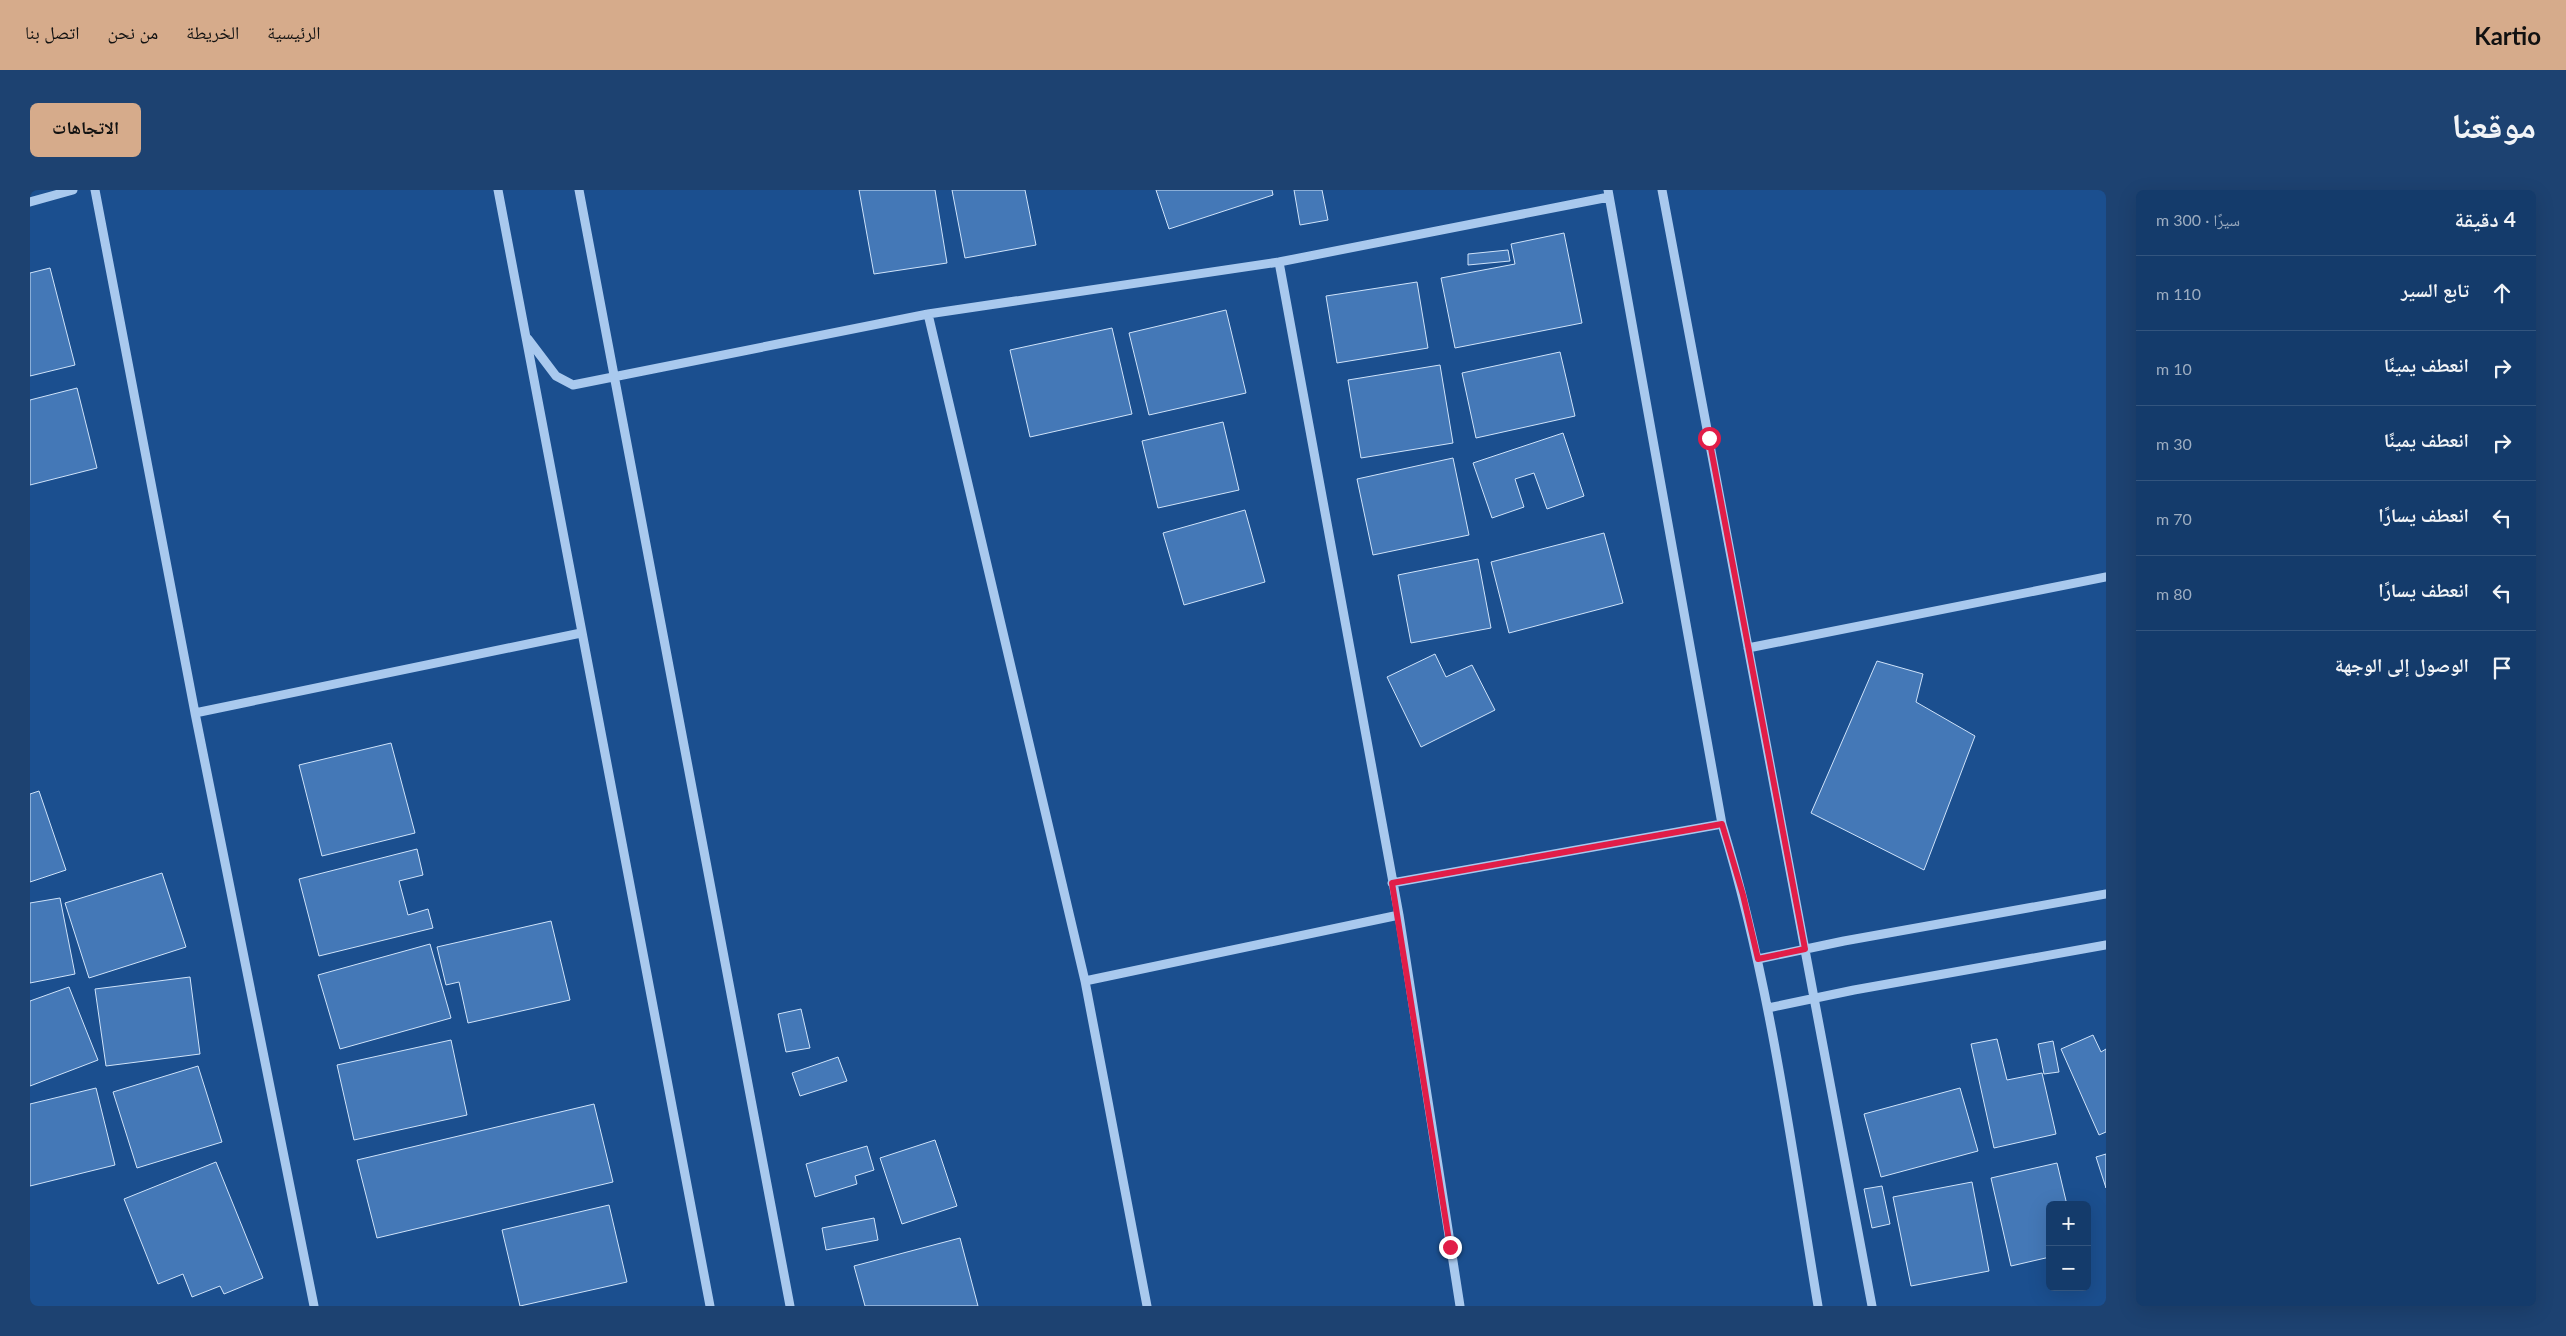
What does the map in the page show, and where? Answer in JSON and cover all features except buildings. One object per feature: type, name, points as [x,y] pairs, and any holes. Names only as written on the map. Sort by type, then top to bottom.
[{"type":"street","points":[[30,202],[73,190]]},
{"type":"street","points":[[96,190],[195,713],[314,1306]]},
{"type":"street","points":[[498,190],[710,1306]]},
{"type":"street","points":[[578,190],[790,1306]]},
{"type":"street","points":[[1662,190],[1872,1306]]},
{"type":"street","points":[[526,337],[556,376],[572,385],[928,314],[1279,262],[1608,194],[1722,824],[1743,895],[1768,1008],[1818,1306]]},
{"type":"street","points":[[1279,262],[1399,915],[1460,1306]]},
{"type":"street","points":[[928,314],[1085,981],[1147,1306]]},
{"type":"street","points":[[1748,648],[2106,578]]},
{"type":"street","points":[[195,713],[581,633]]},
{"type":"street","points":[[1392,883],[1722,824]]},
{"type":"street","points":[[1758,959],[2106,894]]},
{"type":"street","points":[[1085,981],[1399,915]]},
{"type":"street","points":[[1768,1008],[2106,945]]},
{"type":"route","points":[[1450,1247],[1399,915],[1392,883],[1722,824],[1743,895],[1758,959],[1805,949],[1709,438]]}]
